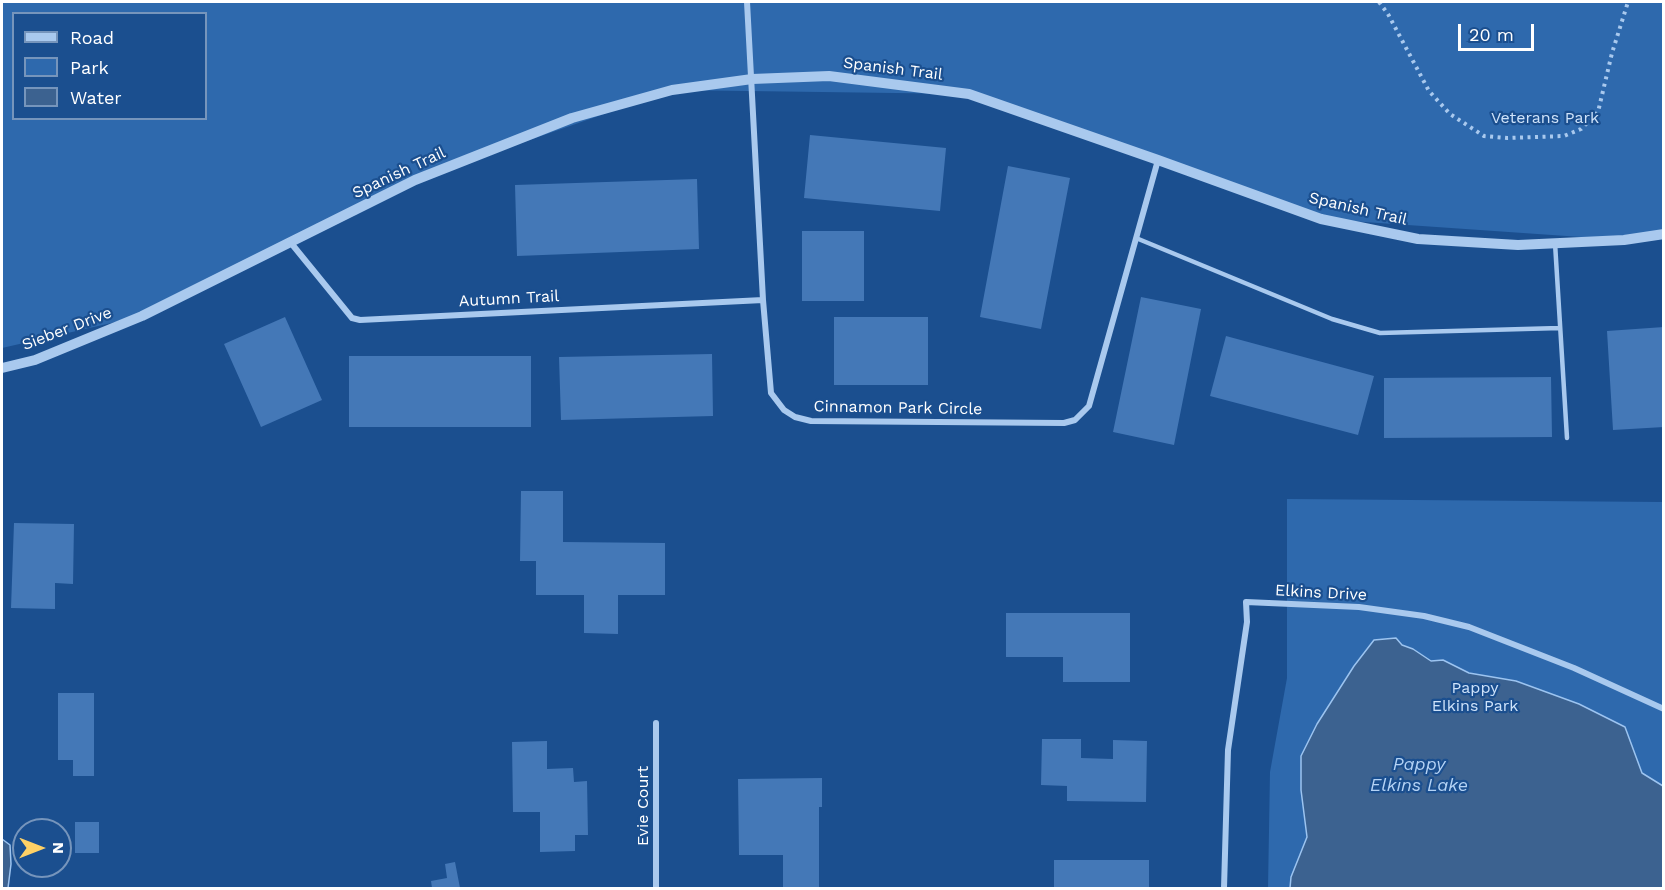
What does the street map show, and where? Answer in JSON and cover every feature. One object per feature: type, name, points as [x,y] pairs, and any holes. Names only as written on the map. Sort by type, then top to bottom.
[{"type":"street","name":"Cinnamon Park Circle","points":[[747,2],[771,393],[784,410],[795,417],[811,421],[1064,423],[1075,420],[1089,406],[1158,159]]},
{"type":"street","name":"Spanish Trail","points":[[142,316],[415,180],[572,118],[672,90],[752,79],[829,76],[969,94],[1158,159],[1321,219],[1418,239],[1518,245],[1624,240],[1664,234]]},
{"type":"street","name":"Autumn Trail","points":[[291,243],[352,318],[360,320],[764,300]]},
{"type":"street","name":"Sieber Drive","points":[[2,368],[34,360],[142,316]]},
{"type":"street","name":"Elkins Drive","points":[[1224,888],[1228,750],[1247,622],[1246,602],[1359,607],[1424,616],[1469,627],[1574,668],[1664,709]]},
{"type":"street","name":"Evie Court","points":[[656,723],[656,888]]},
{"type":"lane","points":[[1136,238],[1332,319],[1380,333],[1560,328]]},
{"type":"lane","points":[[1555,243],[1567,438]]},
{"type":"path","points":[[1379,2],[1388,14],[1429,91],[1450,114],[1484,136],[1507,138],[1564,136],[1581,129],[1598,112],[1612,53],[1628,2]]},
{"type":"green space","name":"Veterans Park","points":[[2,2],[1663,2],[1663,231],[1624,240],[1321,219],[969,94],[673,90],[415,180],[142,316],[2,348]]},
{"type":"green space","name":"Pappy Elkins Park","points":[[1287,499],[1663,502],[1663,888],[1268,888],[1270,772],[1287,678]]},
{"type":"water","name":"Pappy Elkins Lake","points":[[1396,638],[1402,645],[1413,649],[1431,661],[1443,660],[1469,673],[1516,681],[1579,704],[1625,727],[1642,773],[1663,786],[1663,888],[1290,888],[1291,877],[1307,837],[1301,790],[1301,756],[1317,724],[1354,666],[1374,640]]},
{"type":"water","points":[[2,839],[10,845],[11,864],[8,888],[2,888]]},
{"type":"building","points":[[810,135],[946,148],[940,211],[804,198]]},
{"type":"building","points":[[1008,166],[1070,178],[1041,329],[980,317]]},
{"type":"building","points":[[697,179],[699,249],[517,256],[515,185]]},
{"type":"building","points":[[802,231],[864,231],[864,301],[802,301]]},
{"type":"building","points":[[1141,297],[1201,309],[1174,445],[1113,432]]},
{"type":"building","points":[[285,317],[322,400],[261,427],[224,344]]},
{"type":"building","points":[[834,317],[928,317],[928,385],[834,385]]},
{"type":"building","points":[[1664,327],[1664,427],[1613,430],[1607,331]]},
{"type":"building","points":[[1226,336],[1374,376],[1358,435],[1210,396]]},
{"type":"building","points":[[712,354],[713,416],[561,420],[559,357]]},
{"type":"building","points":[[349,356],[531,356],[531,427],[349,427]]},
{"type":"building","points":[[1551,377],[1552,437],[1384,438],[1384,378]]},
{"type":"building","points":[[521,491],[563,491],[563,542],[665,543],[665,595],[618,595],[618,634],[584,633],[584,595],[536,595],[536,561],[520,561]]},
{"type":"building","points":[[14,523],[74,524],[73,584],[55,583],[55,609],[11,608]]},
{"type":"building","points":[[1006,613],[1130,613],[1130,682],[1063,682],[1063,657],[1006,657]]},
{"type":"building","points":[[58,693],[94,693],[94,776],[73,776],[73,760],[58,760]]},
{"type":"building","points":[[1042,739],[1081,739],[1081,758],[1113,759],[1113,740],[1147,741],[1146,802],[1067,801],[1067,786],[1041,785]]},
{"type":"building","points":[[547,741],[547,769],[573,768],[574,782],[587,781],[588,835],[575,835],[575,851],[540,852],[540,812],[513,812],[512,742]]},
{"type":"building","points":[[822,778],[822,807],[819,807],[819,888],[783,888],[783,855],[739,855],[738,779]]},
{"type":"building","points":[[75,822],[99,822],[99,853],[75,853]]},
{"type":"building","points":[[1054,860],[1149,860],[1149,888],[1054,888]]},
{"type":"building","points":[[455,862],[460,888],[432,888],[431,881],[447,878],[445,864]]}]
